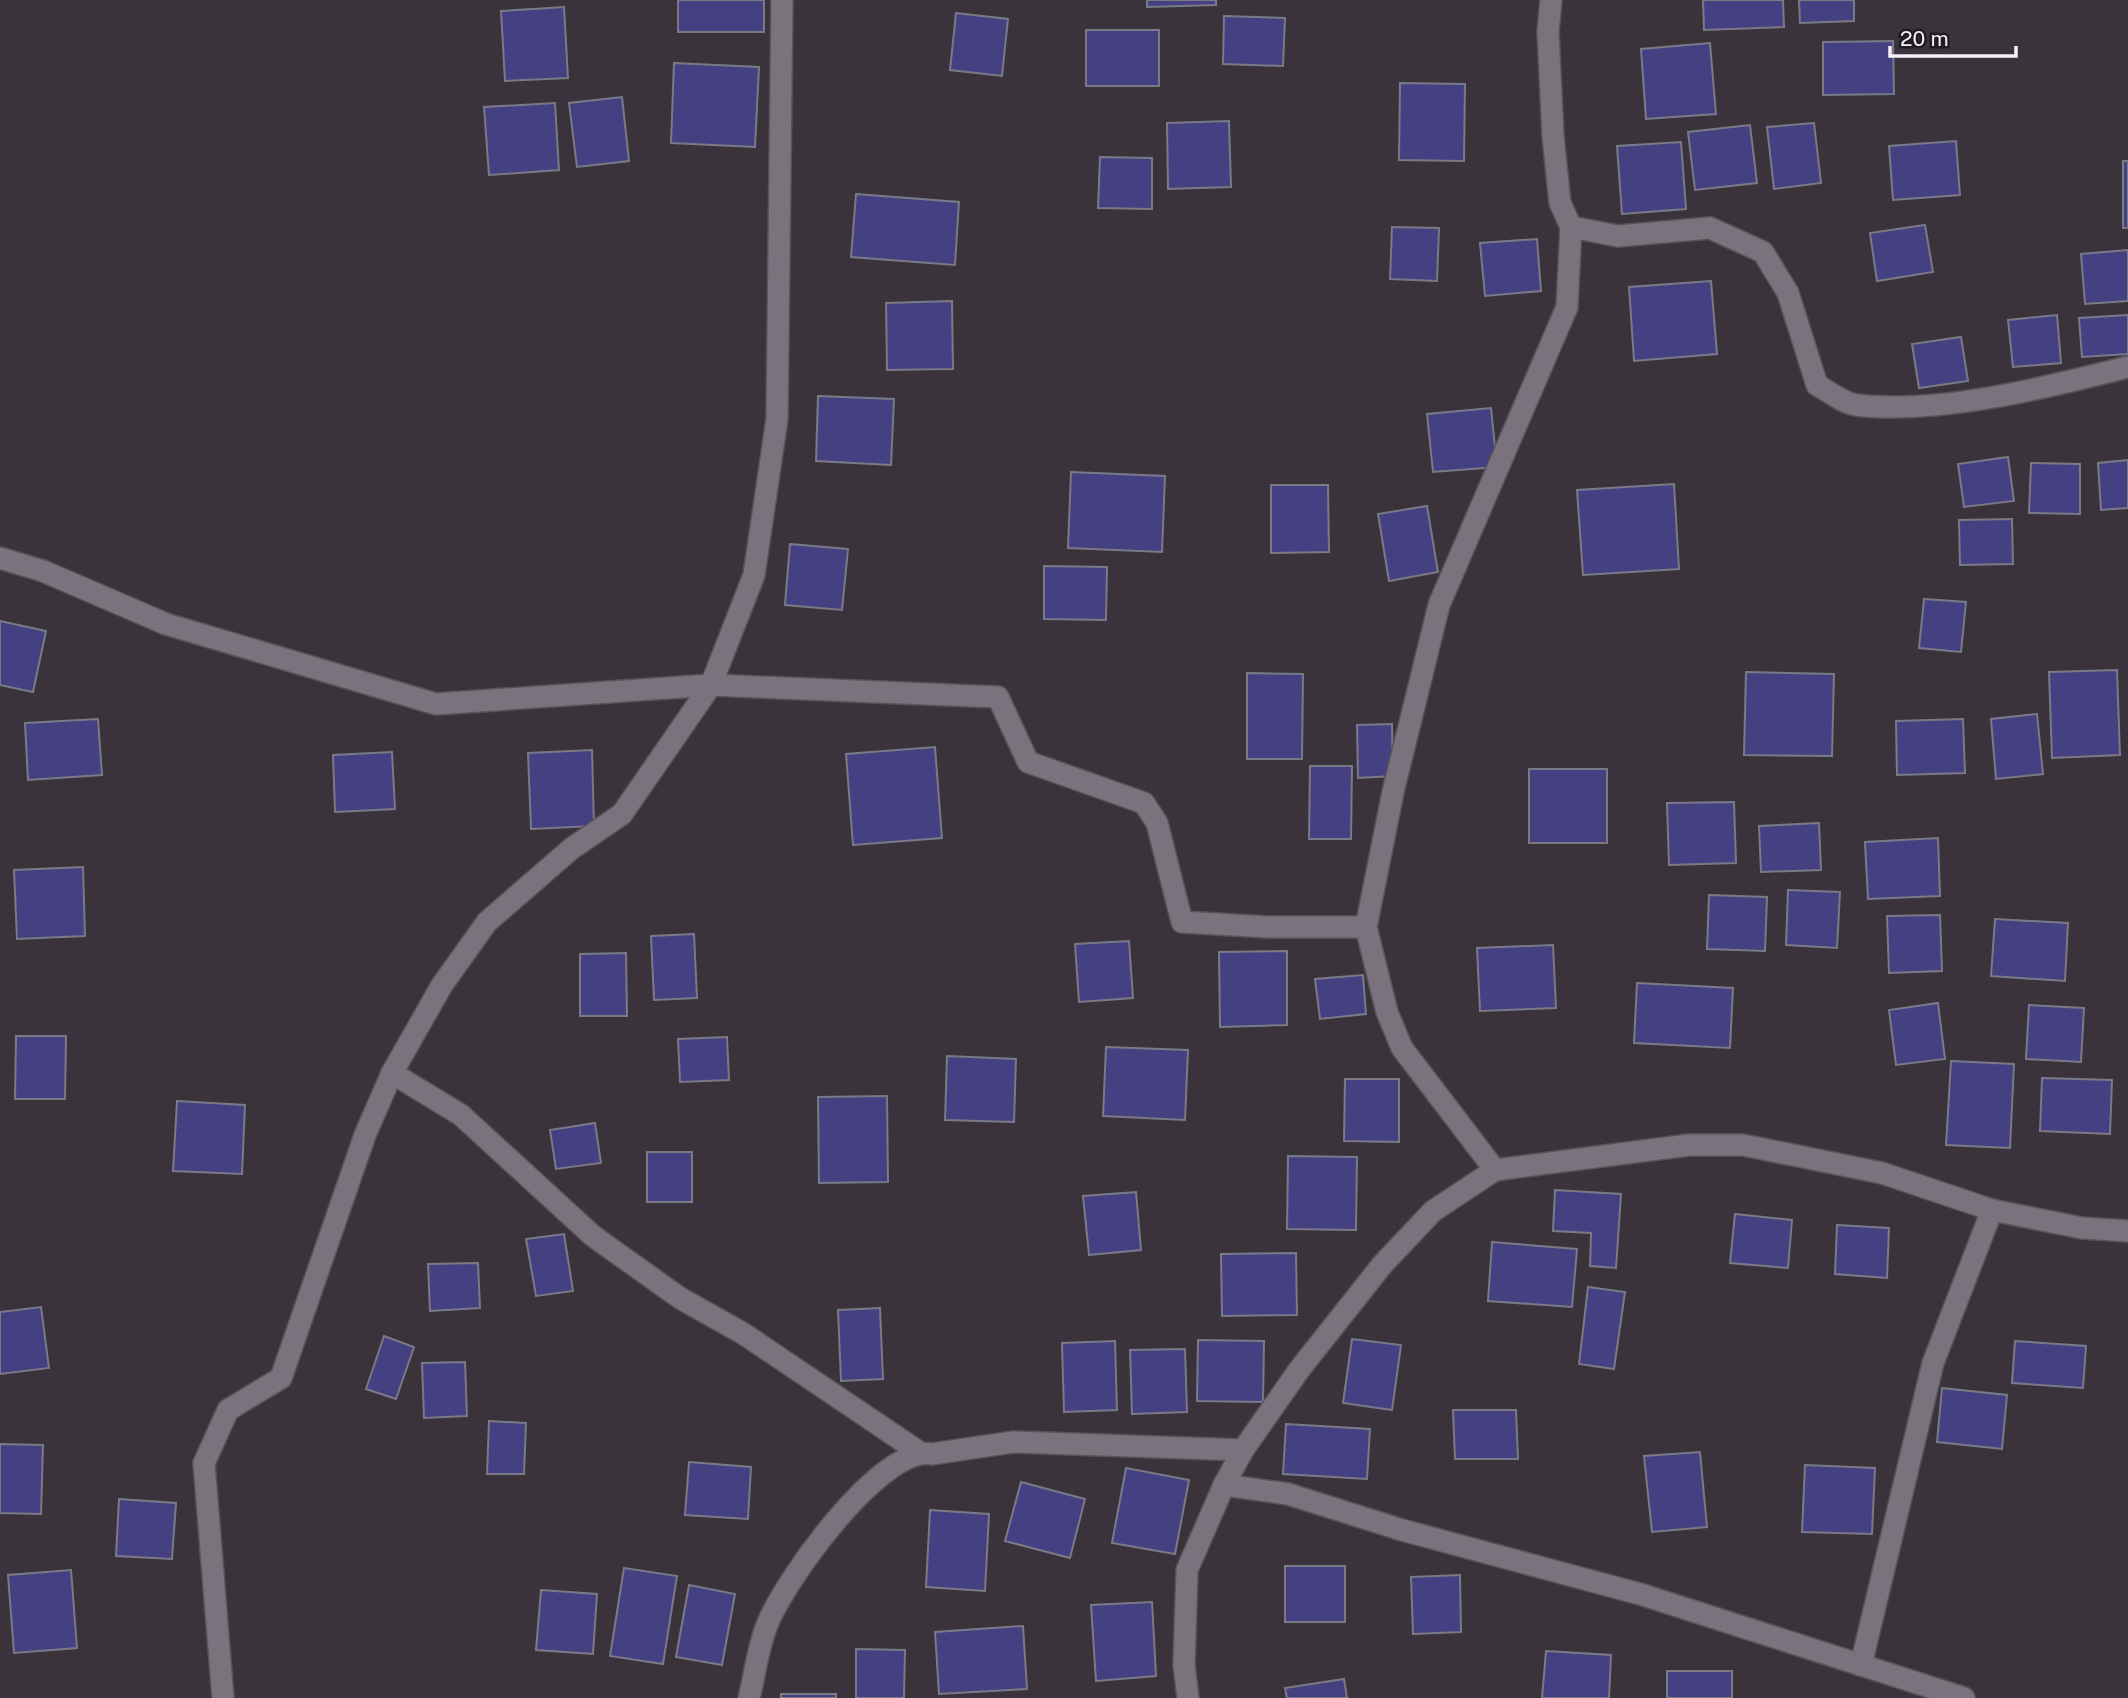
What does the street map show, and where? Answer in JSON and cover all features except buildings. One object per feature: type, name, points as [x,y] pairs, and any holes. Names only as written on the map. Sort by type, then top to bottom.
[{"type":"street","points":[[223,1698],[204,1463],[228,1410],[281,1378],[365,1135],[392,1073],[442,985],[487,922],[570,849],[622,814],[710,685],[754,575],[777,419],[782,0]]},
{"type":"street","points":[[1494,1170],[1402,1048],[1387,1012],[1366,927],[1393,792],[1438,605],[1567,307],[1571,228],[1560,203],[1553,136],[1548,32],[1551,0]]},
{"type":"street","points":[[1571,228],[1618,236],[1710,228],[1763,252],[1788,293],[1817,385],[1853,405],[1925,405],[2048,387],[2128,367]]},
{"type":"street","points":[[0,558],[43,571],[166,624],[436,704],[710,685],[998,697],[1028,762],[1144,803],[1157,823],[1182,922],[1268,928],[1366,927]]},
{"type":"street","points":[[392,1073],[461,1115],[593,1237],[680,1298],[744,1334],[919,1452],[932,1454],[1013,1442],[1243,1450]]},
{"type":"street","points":[[1188,1698],[1184,1665],[1186,1570],[1224,1485],[1243,1450],[1299,1370],[1382,1265],[1433,1211],[1494,1170],[1689,1145],[1743,1145],[1882,1173],[1992,1210],[2082,1227],[2128,1231]]},
{"type":"street","points":[[1861,1665],[1933,1363],[1992,1210]]},
{"type":"street","points":[[749,1698],[766,1625],[790,1582],[824,1534],[877,1476],[919,1452]]},
{"type":"street","points":[[1224,1485],[1288,1494],[1402,1530],[1640,1594],[1964,1698]]}]
